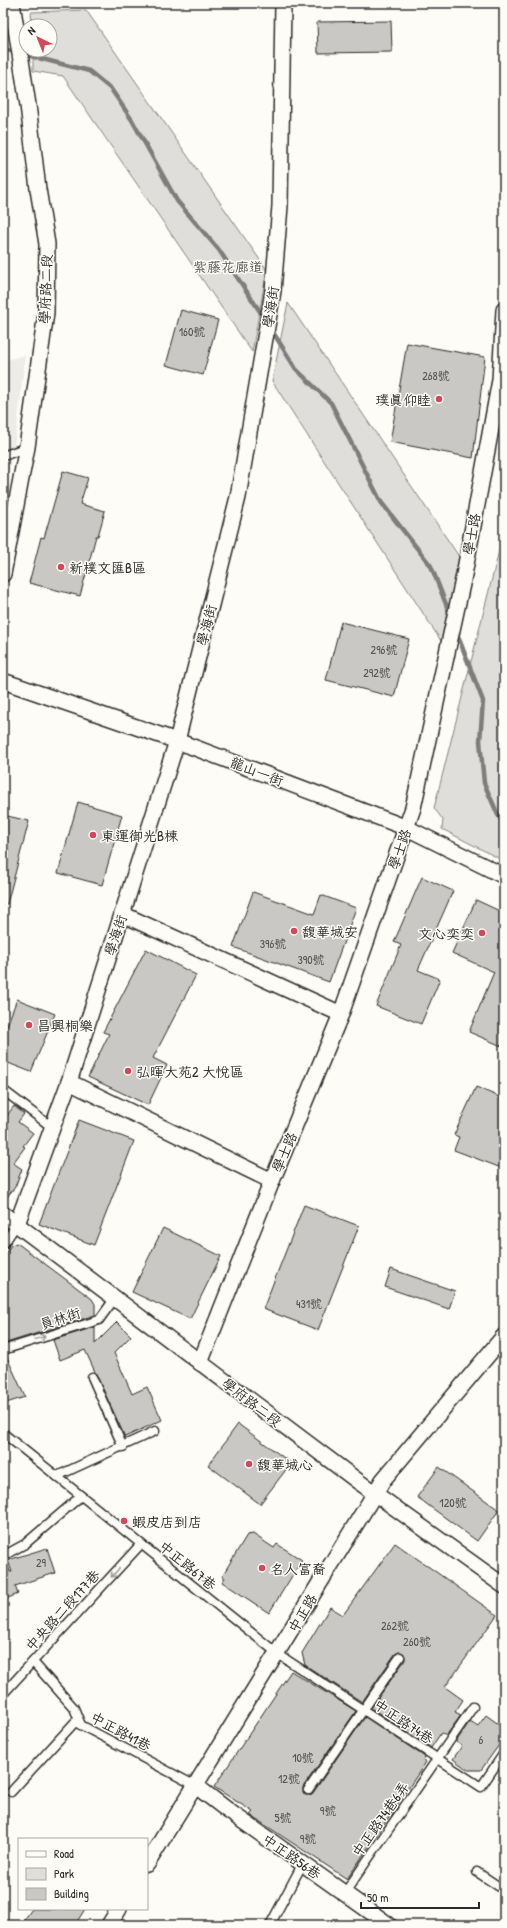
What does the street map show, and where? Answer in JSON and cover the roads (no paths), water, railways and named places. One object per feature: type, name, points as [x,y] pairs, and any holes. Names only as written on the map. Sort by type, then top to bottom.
[{"type":"street","name":"學府路二段","points":[[3,574],[27,447],[46,313],[47,244],[38,189],[24,75],[12,3]]},
{"type":"street","name":"學海街","points":[[16,1224],[69,1082],[177,741],[238,497],[272,291],[280,206],[283,3]]},
{"type":"street","name":"學士路","points":[[200,1363],[272,1181],[341,1014],[407,828],[465,567],[500,380],[504,310]]},
{"type":"street","name":"龍山一街","points":[[3,681],[177,741],[407,828],[504,876]]},
{"type":"street","points":[[122,914],[341,1014]]},
{"type":"street","points":[[69,1082],[272,1181]]},
{"type":"street","name":"學府路二段","points":[[3,1214],[375,1494],[504,1586]]},
{"type":"street","name":"中正路","points":[[148,1862],[278,1654],[383,1480],[504,1336]]},
{"type":"street","name":"中正路56巷","points":[[196,1786],[230,1812],[389,1925]]},
{"type":"street","points":[[109,1925],[118,1910]]},
{"type":"lane","points":[[3,456],[27,447]]},
{"type":"lane","points":[[3,1090],[53,1128]]},
{"type":"lane","points":[[3,1246],[16,1224]]},
{"type":"lane","name":"員林街","points":[[3,1350],[99,1320],[115,1298]]},
{"type":"lane","points":[[92,1377],[123,1447]]},
{"type":"lane","points":[[57,1476],[123,1447],[154,1431]]},
{"type":"lane","name":"中正路67巷","points":[[3,1433],[278,1654]]},
{"type":"lane","points":[[3,1556],[25,1544],[82,1496]]},
{"type":"lane","name":"中央路二段177巷","points":[[3,1694],[141,1544]]},
{"type":"lane","name":"中正路74巷","points":[[278,1654],[480,1787],[504,1753]]},
{"type":"lane","points":[[308,1790],[400,1657]]},
{"type":"lane","points":[[33,1662],[74,1708],[81,1725]]},
{"type":"lane","name":"中正路74巷6弄","points":[[344,1894],[474,1707]]},
{"type":"lane","name":"中正路41巷","points":[[11,1792],[75,1722],[196,1786]]},
{"type":"lane","points":[[270,1925],[303,1863]]},
{"type":"lane","points":[[477,1872],[504,1890]]},
{"type":"waterway","points":[[3,49],[89,71],[111,89],[132,120],[177,201],[219,250],[265,319]]},
{"type":"waterway","points":[[271,329],[296,369],[331,403],[381,502],[431,566],[451,617]]},
{"type":"waterway","points":[[456,631],[483,701],[480,741],[484,783],[498,815],[504,823]]},
{"type":"place","name":"璞真仰睦","points":[[439,399]]},
{"type":"place","name":"新樸文匯B區","points":[[61,567]]},
{"type":"place","name":"東運御光B棟","points":[[93,835]]},
{"type":"place","name":"馥華城安","points":[[294,931]]},
{"type":"place","name":"文心奕奕","points":[[482,933]]},
{"type":"place","name":"昌興桐樂","points":[[29,1025]]},
{"type":"place","name":"弘暉大苑2 大悅區","points":[[128,1071]]},
{"type":"place","name":"馥華城心","points":[[249,1464]]},
{"type":"place","name":"蝦皮店到店","points":[[124,1521]]},
{"type":"place","name":"名人富裔","points":[[262,1568]]},
{"type":"park label","name":"紫藤花廊道","points":[[228,266]]}]
